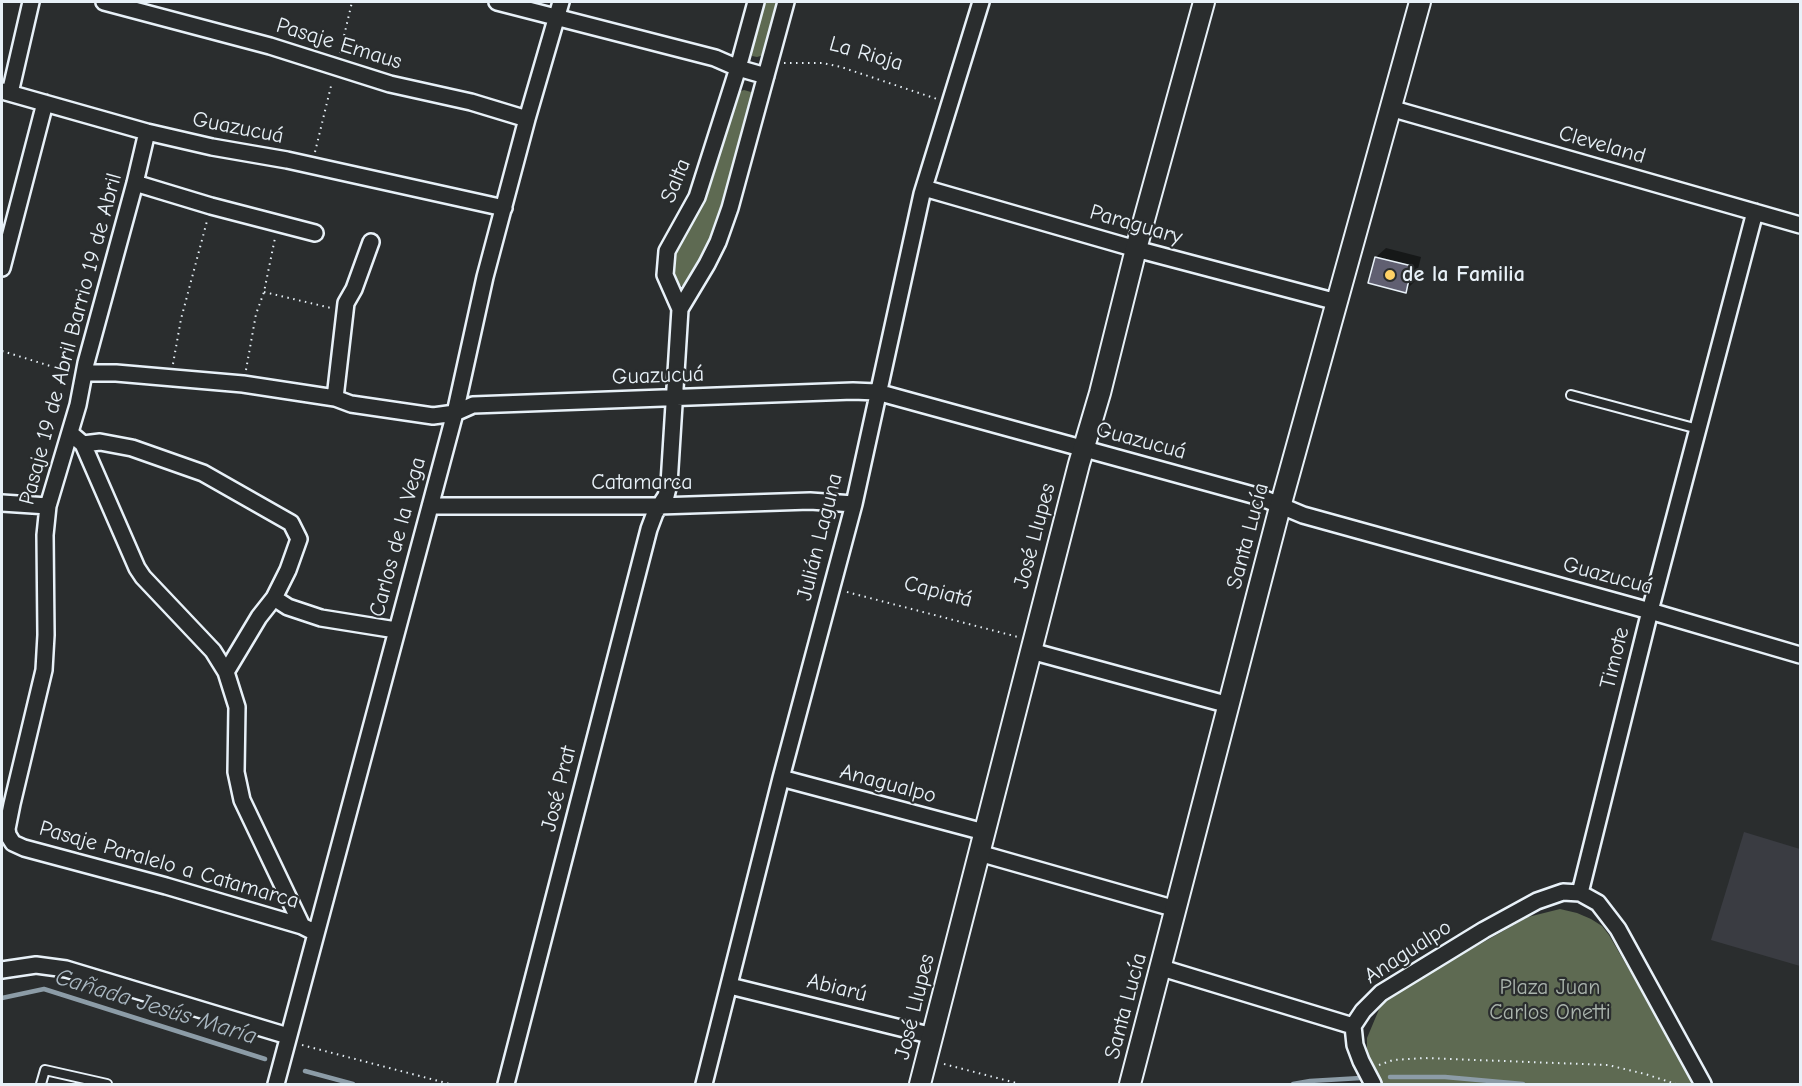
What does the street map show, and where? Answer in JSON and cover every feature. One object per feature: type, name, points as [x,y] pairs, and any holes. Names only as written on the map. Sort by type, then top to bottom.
[{"type":"street","points":[[6,92],[31,2]]},
{"type":"street","name":"Pasaje Emaus","points":[[104,2],[270,46],[390,84],[471,102],[527,118]]},
{"type":"street","points":[[497,2],[559,9],[715,58],[738,68],[767,70]]},
{"type":"street","name":"Salta","points":[[680,309],[665,275],[667,251],[697,197],[738,68],[756,2]]},
{"type":"street","name":"Salta","points":[[659,506],[666,496],[669,484],[680,309],[718,242],[730,208],[786,2]]},
{"type":"street","name":"Julián Laguna","points":[[704,1084],[781,778],[854,504],[924,188],[981,2]]},
{"type":"street","name":"José Llupes","points":[[920,1084],[1083,449],[1204,2]]},
{"type":"street","name":"Santa Lucía","points":[[1130,1084],[1280,507],[1420,2]]},
{"type":"street","name":"Carlos de la Vega","points":[[276,1084],[309,929],[430,506],[485,277],[527,118],[559,9]]},
{"type":"street","name":"Guazucuá","points":[[6,92],[147,132],[504,208]]},
{"type":"street","points":[[2,268],[9,210],[45,103]]},
{"type":"street","name":"Cleveland","points":[[1390,108],[1800,225]]},
{"type":"street","name":"Pasaje 19 de Abril Barrio 19 de Abril","points":[[10,840],[7,829],[12,804],[44,670],[45,535],[48,506],[70,433],[147,132]]},
{"type":"street","points":[[135,183],[211,206],[315,233]]},
{"type":"street","name":"Paraguary","points":[[924,188],[1136,249],[1337,302]]},
{"type":"street","name":"Timote","points":[[1580,893],[1650,611],[1755,212]]},
{"type":"street","points":[[335,398],[344,311],[371,242]]},
{"type":"street","name":"Guazucuá","points":[[85,373],[116,373],[243,384],[433,416],[454,413],[472,405],[877,392],[1260,497],[1303,515],[1800,655]]},
{"type":"street","points":[[70,433],[83,444],[137,568],[149,585],[213,651],[226,672],[237,707],[237,772],[242,800],[309,929]]},
{"type":"street","points":[[83,444],[100,442],[132,448],[203,473],[291,523],[299,539],[288,570],[274,598],[226,672]]},
{"type":"street","name":"Catamarca","points":[[430,506],[659,506],[810,501],[854,504]]},
{"type":"street","points":[[2,503],[48,506]]},
{"type":"street","name":"José Prat","points":[[506,1084],[649,529],[659,506]]},
{"type":"street","points":[[274,598],[294,609],[321,618],[396,630]]},
{"type":"street","points":[[1032,646],[1229,705]]},
{"type":"street","name":"Anagualpo","points":[[781,778],[984,832]]},
{"type":"street","name":"Pasaje Paralelo a Catamarca","points":[[10,840],[24,848],[166,886],[309,929]]},
{"type":"street","points":[[979,853],[1176,909]]},
{"type":"street","name":"Anagualpo","points":[[1353,1026],[1381,993],[1484,930],[1537,901],[1563,892],[1580,893]]},
{"type":"street","points":[[1580,893],[1598,903],[1618,929],[1703,1084]]},
{"type":"street","points":[[2,970],[36,965],[66,969],[288,1036]]},
{"type":"street","points":[[1162,968],[1353,1026],[1355,1045],[1373,1084]]},
{"type":"street","name":"Abiarú","points":[[730,986],[933,1036]]},
{"type":"lane","points":[[1571,395],[1698,429]]},
{"type":"lane","points":[[41,1084],[45,1070],[107,1084]]},
{"type":"path","points":[[312,167],[352,2]]},
{"type":"path","name":"La Rioja","points":[[767,70],[823,63],[950,102]]},
{"type":"path","points":[[171,378],[181,319],[211,206]]},
{"type":"path","points":[[243,384],[256,314],[264,292],[279,224]]},
{"type":"path","points":[[264,292],[344,311]]},
{"type":"path","points":[[2,351],[60,369],[85,373]]},
{"type":"path","name":"Capiatá","points":[[831,587],[1032,646]]},
{"type":"path","points":[[288,1036],[307,1048],[450,1084]]},
{"type":"path","points":[[1365,1070],[1393,1060],[1424,1058],[1608,1065],[1676,1084]]},
{"type":"path","points":[[926,1059],[1020,1084]]},
{"type":"shaded area","points":[[1744,832],[1800,849],[1800,966],[1711,940]]},
{"type":"green space","points":[[763,2],[782,2],[767,51],[764,55],[757,57],[752,56],[750,46]]},
{"type":"green space","points":[[744,90],[751,92],[754,96],[724,218],[690,283],[682,286],[676,283],[673,274],[675,252],[714,175],[737,96]]},
{"type":"green space","name":"Plaza Juan Carlos Onetti","points":[[1560,909],[1591,919],[1602,926],[1609,935],[1695,1084],[1379,1084],[1367,1053],[1367,1038],[1380,1007],[1388,998],[1528,917]]},
{"type":"building","name":"de la Familia","points":[[1375,257],[1412,266],[1406,293],[1368,283]]},
{"type":"waterway","name":"Cañada Jesús María","points":[[2,998],[44,989],[265,1059]]},
{"type":"waterway","name":"Cañada Jesús María","points":[[305,1071],[353,1084]]},
{"type":"waterway","points":[[1390,1077],[1445,1077],[1523,1084]]},
{"type":"waterway","points":[[1293,1084],[1361,1078]]},
{"type":"place","name":"de la Familia","points":[[1390,275]]}]
